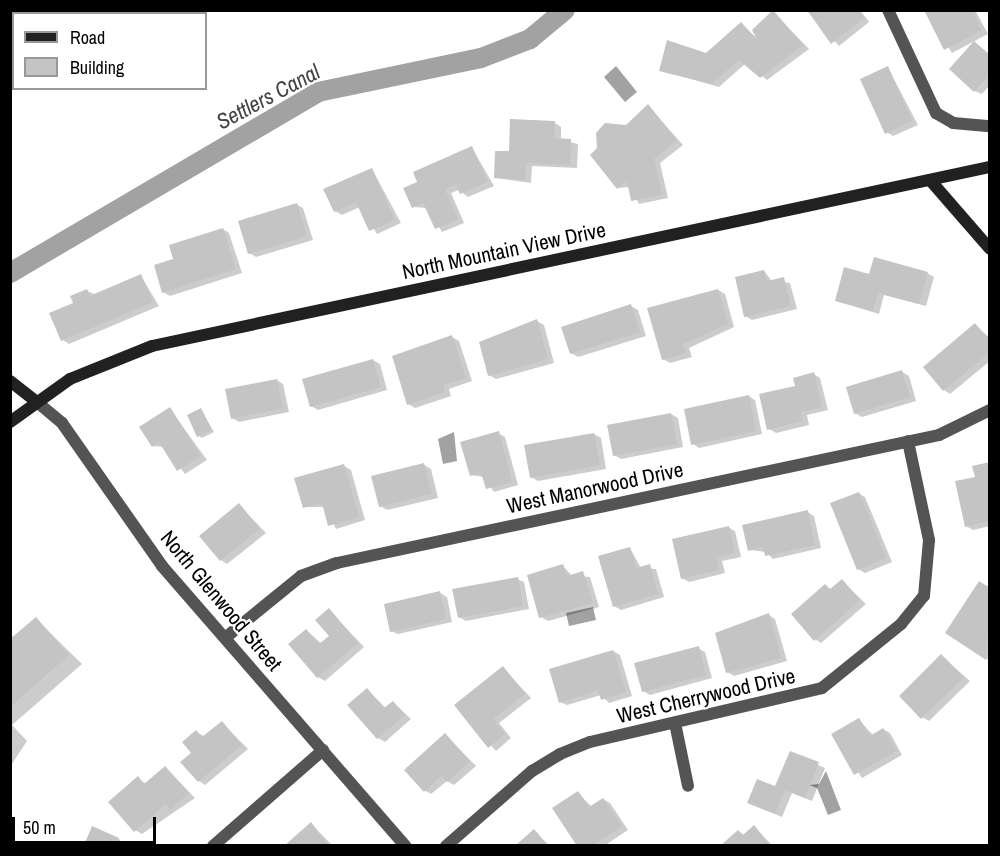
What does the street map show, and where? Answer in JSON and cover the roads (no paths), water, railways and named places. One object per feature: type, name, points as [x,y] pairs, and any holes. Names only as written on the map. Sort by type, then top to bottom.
[{"type":"main road","name":"North Mountain View Drive","points":[[10,422],[70,379],[152,346],[990,167]]},
{"type":"main road","points":[[930,180],[990,249]]},
{"type":"main road","name":"North Glenwood Street","points":[[10,381],[37,402]]},
{"type":"street","points":[[888,10],[936,113],[953,123],[990,126]]},
{"type":"street","name":"North Glenwood Street","points":[[37,402],[62,423],[162,566],[405,846]]},
{"type":"street","name":"West Manorwood Drive","points":[[225,638],[301,576],[337,563],[939,435],[990,410]]},
{"type":"street","name":"West Cherrywood Drive","points":[[446,846],[532,771],[560,754],[590,742],[822,688],[901,624],[924,596],[928,540],[908,441]]},
{"type":"street","points":[[675,723],[688,786]]},
{"type":"street","points":[[213,846],[322,750]]},
{"type":"waterway","name":"Settlers Canal","points":[[10,273],[318,92],[481,58],[530,39],[565,10]]}]
